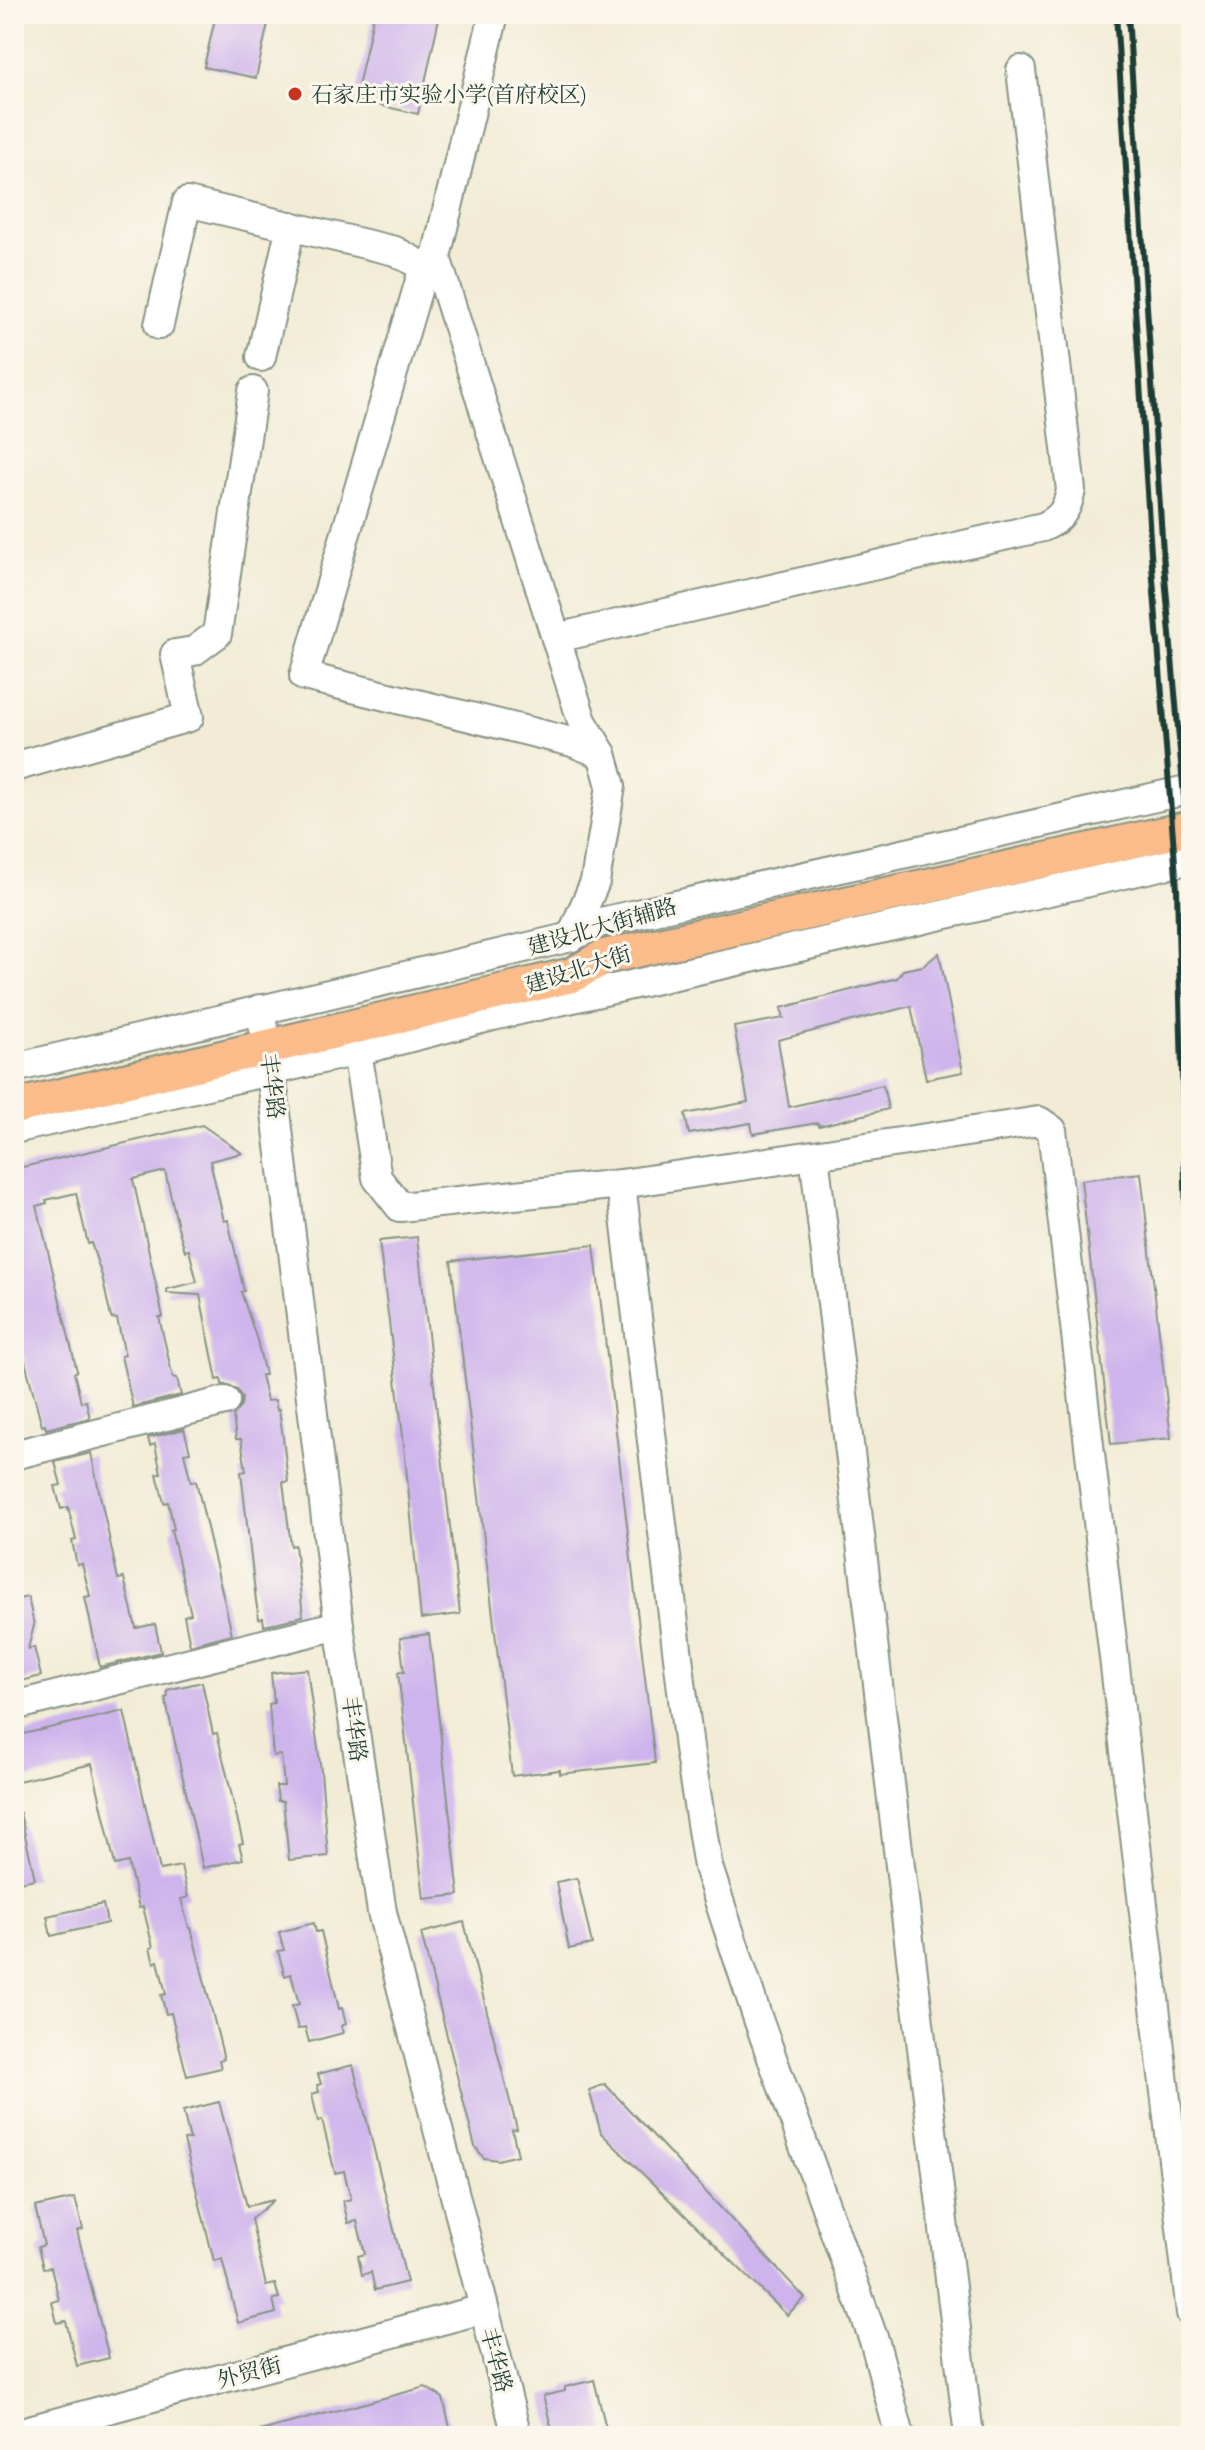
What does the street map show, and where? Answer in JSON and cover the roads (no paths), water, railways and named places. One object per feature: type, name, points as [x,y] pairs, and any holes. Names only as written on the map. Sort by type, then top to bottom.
[{"type":"main road","name":"建设北大街","points":[[14,1107],[266,1040],[572,975],[604,957],[1191,828]]},
{"type":"main road","points":[[14,1090],[266,1040]]},
{"type":"street","points":[[494,14],[430,262],[304,676],[572,742],[602,754]]},
{"type":"street","points":[[556,638],[1028,530],[1058,520],[1068,504],[1071,490],[1021,70]]},
{"type":"street","points":[[159,325],[187,202],[430,262]]},
{"type":"street","points":[[261,357],[291,226]]},
{"type":"street","points":[[430,262],[582,721],[602,754],[611,786],[595,882],[571,937]]},
{"type":"street","points":[[14,767],[189,717],[175,654],[194,651],[217,634],[253,391]]},
{"type":"street","name":"建设北大街辅路","points":[[14,1129],[571,937],[601,922],[1191,789]]},
{"type":"street","name":"建设北大街辅路","points":[[14,1068],[266,1040],[357,1051],[493,1016],[1191,859]]},
{"type":"street","name":"丰华路","points":[[266,1040],[339,1625],[382,1912],[517,2436]]},
{"type":"street","points":[[357,1051],[377,1178],[400,1207],[621,1184],[1039,1121],[1052,1130],[1191,2313]]},
{"type":"street","points":[[814,1155],[969,2436]]},
{"type":"street","points":[[621,1184],[687,1732],[708,1867],[758,2019],[875,2343],[900,2436]]},
{"type":"street","points":[[14,1455],[225,1401]]},
{"type":"street","points":[[14,1706],[339,1625]]},
{"type":"street","name":"外贸街","points":[[14,2434],[483,2309]]},
{"type":"railway","points":[[1116,14],[1151,553],[1177,889],[1191,1399]]},
{"type":"railway","points":[[1128,14],[1163,553],[1191,879]]},
{"type":"railway","points":[[1189,14],[1191,71]]},
{"type":"place","name":"石家庄市实验小学(首府校区)","points":[[295,94]]}]
